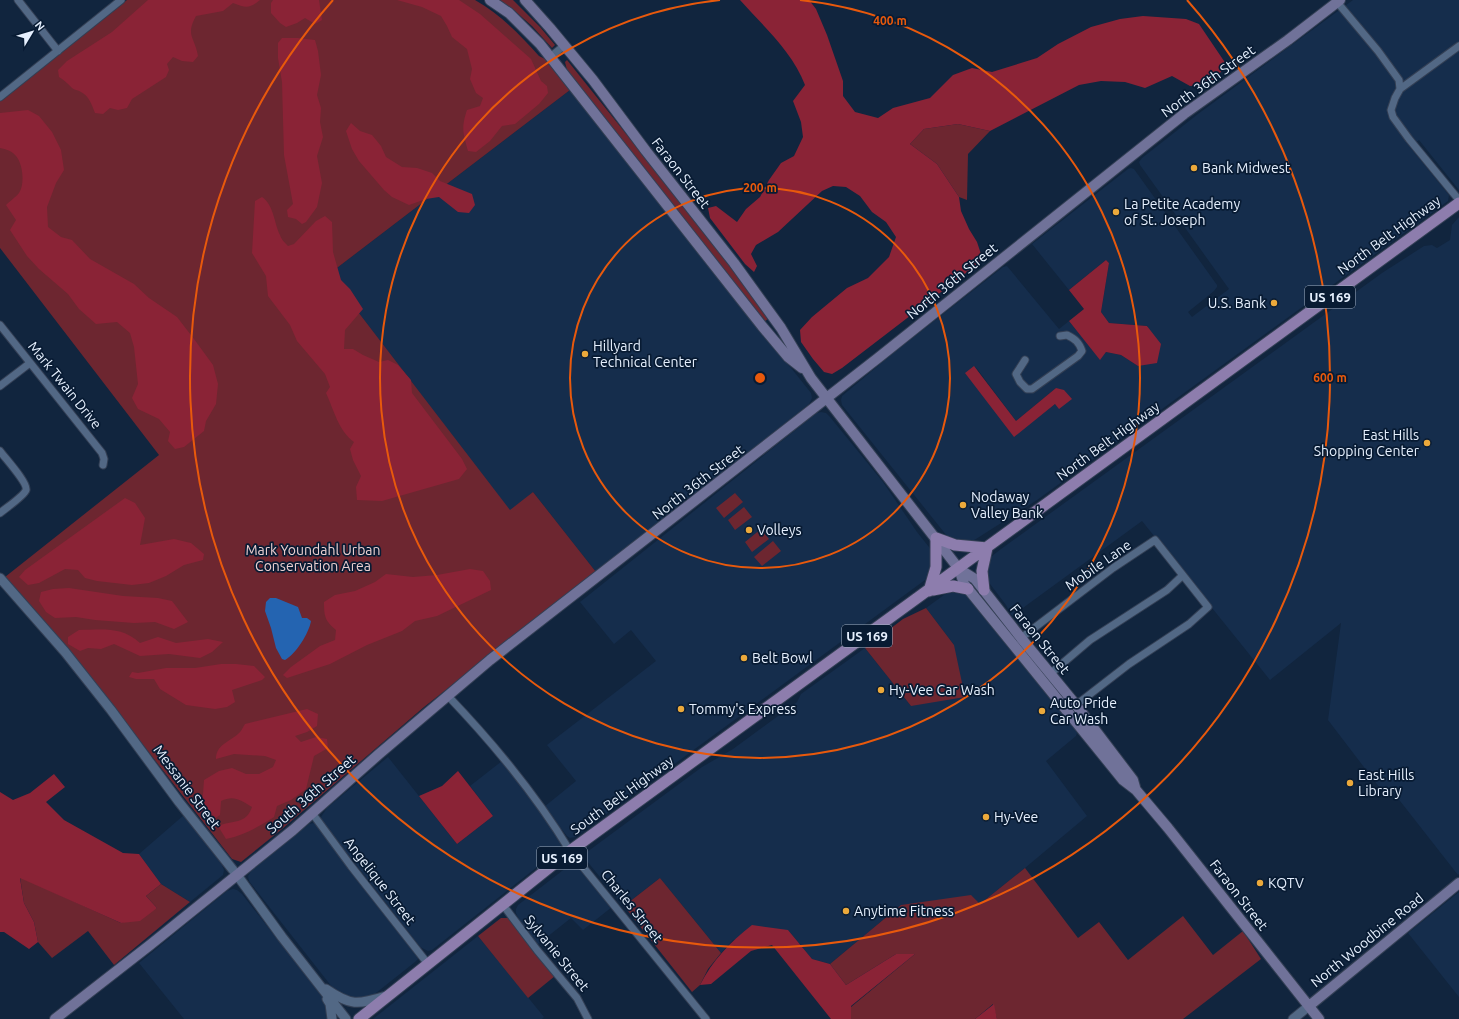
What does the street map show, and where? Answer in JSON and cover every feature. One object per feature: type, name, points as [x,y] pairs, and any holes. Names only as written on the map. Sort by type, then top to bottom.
[{"type":"main road","name":"Faraon Street","points":[[490,0],[509,13],[520,23],[550,57],[762,326],[788,357],[805,370]]},
{"type":"main road","name":"Faraon Street","points":[[525,0],[565,45],[593,80],[646,151],[734,263],[781,328],[805,370],[959,569],[964,584],[1123,780],[1136,790],[1319,1019]]},
{"type":"main road","name":"North 36th Street","points":[[584,588],[827,398],[1184,114],[1288,40],[1338,1]]},
{"type":"main road","name":"North Belt Highway","points":[[774,702],[959,569],[1459,202]]},
{"type":"main road","points":[[968,589],[953,586],[928,591],[936,567],[936,538],[955,545],[987,548],[982,571],[984,590]]},
{"type":"main road","name":"Faraon Street","points":[[959,569],[975,578],[1020,638],[1076,705],[1132,780],[1136,790]]},
{"type":"main road","name":"South 36th Street","points":[[55,1019],[237,875],[312,813],[490,660],[584,588]]},
{"type":"main road","name":"South Belt Highway","points":[[359,1019],[570,851],[774,702]]},
{"type":"main road","name":"North Woodbine Road","points":[[1309,1006],[1459,883]]},
{"type":"street","points":[[18,0],[58,51]]},
{"type":"street","points":[[0,97],[122,0]]},
{"type":"street","points":[[1338,1],[1399,80],[1400,89]]},
{"type":"street","points":[[550,57],[565,45]]},
{"type":"street","points":[[1459,46],[1400,89],[1391,110],[1393,117],[1409,139],[1459,202]]},
{"type":"street","name":"Mark Twain Drive","points":[[0,324],[102,453],[104,459],[103,465]]},
{"type":"street","points":[[1025,360],[1016,374],[1020,382],[1027,389],[1032,389],[1078,356],[1082,351],[1080,343],[1067,335],[1060,336]]},
{"type":"street","points":[[0,386],[30,363]]},
{"type":"street","points":[[0,451],[26,486],[26,490],[23,495],[0,513]]},
{"type":"street","name":"Mobile Lane","points":[[1020,638],[1112,568],[1155,540],[1208,607],[1189,624],[1129,664],[1076,705]]},
{"type":"street","points":[[1050,674],[1090,640],[1167,590],[1182,576]]},
{"type":"street","name":"Messanie Street","points":[[0,578],[65,652],[346,1019]]},
{"type":"street","name":"Charles Street","points":[[448,696],[513,769],[559,832],[570,851],[706,1019]]},
{"type":"street","name":"Angelique Street","points":[[312,813],[351,866],[428,964]]},
{"type":"street","name":"Sylvanie Street","points":[[503,905],[537,950],[578,998],[588,1019]]},
{"type":"street","points":[[318,984],[340,999],[356,1003],[366,1002],[389,995]]},
{"type":"street","points":[[318,984],[330,1004],[332,1019]]},
{"type":"street","name":"North Woodbine Road","points":[[1292,1019],[1309,1006]]},
{"type":"shaded area","points":[[148,0],[260,0],[247,7],[233,3],[223,11],[196,16],[191,32],[198,56],[193,62],[182,61],[173,57],[167,64],[169,70],[166,77],[132,99],[127,108],[118,110],[110,108],[103,114],[95,113],[86,96],[80,91],[73,89],[59,77],[58,70],[67,61],[112,32]]},
{"type":"shaded area","points":[[273,0],[319,0],[322,20],[315,24],[305,18],[286,27],[271,13],[271,3]]},
{"type":"shaded area","points":[[397,0],[459,0],[480,14],[531,59],[541,81],[547,86],[548,93],[539,104],[515,124],[502,126],[490,141],[476,152],[468,151],[463,130],[465,116],[467,110],[480,106],[483,98],[476,93],[470,79],[472,69],[467,49],[452,37],[441,16],[422,7]]},
{"type":"shaded area","points":[[740,0],[809,0],[816,9],[827,35],[843,81],[843,96],[855,112],[878,118],[893,108],[930,98],[953,75],[972,68],[992,72],[1037,58],[1058,44],[1091,27],[1120,19],[1143,16],[1186,19],[1199,24],[1226,64],[1218,76],[1206,85],[1190,86],[1172,76],[1145,88],[1125,82],[1101,81],[1079,85],[990,131],[958,124],[924,129],[910,144],[937,164],[959,197],[961,211],[977,242],[982,257],[979,263],[842,368],[832,374],[824,372],[813,359],[801,342],[800,330],[812,317],[847,288],[868,278],[889,257],[896,237],[886,222],[872,212],[860,196],[846,187],[833,186],[822,191],[778,232],[756,245],[751,254],[757,266],[754,272],[745,264],[710,218],[708,208],[716,206],[737,222],[746,209],[760,197],[769,180],[781,163],[794,156],[803,137],[801,122],[793,101],[805,85],[793,61],[785,50]]},
{"type":"shaded area","points":[[1353,0],[1459,0],[1459,190],[1419,140],[1410,147],[1449,195],[1448,201],[1037,500],[968,543],[951,539],[947,536],[842,405],[842,396],[891,355],[1003,267],[1007,266],[1059,329],[1069,321],[1100,359],[1106,352],[1121,355],[1138,366],[1148,326],[1109,323],[1101,312],[1109,263],[1106,260],[1069,290],[1032,244],[1131,168],[1134,169],[1217,285],[1214,291],[1188,312],[1192,317],[1229,289],[1139,162],[1142,158],[1198,114]],"holes":[[[975,366],[1016,421],[1056,388],[1071,399],[1059,408],[1055,404],[1014,436]]]},
{"type":"shaded area","points":[[282,38],[315,40],[321,75],[317,95],[321,108],[320,122],[323,137],[317,156],[322,183],[317,207],[306,222],[302,224],[296,219],[288,217],[287,210],[293,204],[284,155],[282,82],[278,58],[278,43]]},
{"type":"shaded area","name":"Hillyard Technical Center","points":[[570,90],[811,393],[812,398],[809,404],[803,409],[596,572],[533,492],[510,511],[329,274]]},
{"type":"shaded area","points":[[28,110],[39,116],[52,132],[61,150],[64,170],[56,183],[47,207],[48,227],[61,237],[72,240],[90,259],[134,284],[149,298],[177,317],[213,365],[218,384],[216,404],[206,421],[204,431],[184,447],[175,449],[168,441],[170,432],[159,419],[138,409],[132,398],[138,384],[134,347],[130,333],[117,322],[96,324],[79,309],[68,294],[39,269],[27,256],[10,230],[16,220],[6,205],[19,193],[23,179],[22,169],[16,156],[9,150],[0,148],[0,113]]},
{"type":"shaded area","points":[[351,123],[360,131],[372,135],[381,146],[386,157],[402,167],[417,168],[432,173],[440,181],[472,194],[475,205],[469,213],[458,212],[439,197],[426,199],[409,205],[392,197],[359,161],[352,149],[346,131]]},
{"type":"shaded area","points":[[262,197],[269,205],[283,241],[288,246],[294,244],[316,221],[325,216],[332,222],[333,252],[341,280],[350,289],[363,309],[345,330],[344,349],[353,349],[379,362],[388,360],[398,365],[411,380],[412,393],[462,459],[467,469],[459,479],[382,501],[357,500],[356,487],[361,476],[353,460],[350,449],[354,442],[344,432],[334,413],[326,393],[330,387],[325,374],[297,341],[290,325],[268,296],[266,276],[252,253],[255,201]]},
{"type":"shaded area","name":"East Hills Shopping Center","points":[[1459,217],[1458,875],[1393,792],[1386,796],[1328,720],[1341,623],[1270,680],[1142,521],[1012,616],[1006,605],[987,580],[988,563],[992,556],[1001,549],[1382,273],[1424,246],[1432,245],[1437,248],[1450,240],[1452,225]]},
{"type":"shaded area","points":[[1106,260],[1109,263],[1101,312],[1109,323],[1147,326],[1161,344],[1157,363],[1138,366],[1121,355],[1106,352],[1100,360],[1069,321],[1084,309],[1069,290]]},
{"type":"shaded area","points":[[974,366],[1016,421],[1056,388],[1064,390],[1072,399],[1059,409],[1055,404],[1014,437],[965,373]]},
{"type":"shaded area","points":[[817,413],[826,413],[830,417],[883,482],[929,547],[932,553],[933,562],[930,573],[925,580],[575,837],[570,838],[544,807],[576,781],[547,745],[656,661],[631,630],[614,644],[580,602]]},
{"type":"shaded area","points":[[125,498],[135,503],[145,518],[140,545],[174,539],[191,543],[204,554],[203,560],[184,565],[166,576],[149,583],[132,585],[97,581],[85,578],[78,570],[65,569],[39,583],[28,585],[19,577],[25,570]]},
{"type":"shaded area","points":[[470,569],[483,571],[490,581],[491,590],[437,616],[415,621],[402,631],[367,645],[330,664],[287,678],[283,675],[291,667],[320,646],[335,640],[336,630],[329,624],[326,618],[324,602],[335,595],[355,591],[375,582],[386,574],[413,577],[437,575]]},
{"type":"shaded area","points":[[69,588],[123,596],[158,598],[172,601],[188,622],[174,629],[155,622],[134,623],[76,617],[55,618],[46,612],[39,601],[41,592],[53,589]]},
{"type":"shaded area","points":[[966,590],[1075,728],[1077,733],[1076,736],[1046,761],[1087,816],[980,904],[901,905],[830,964],[812,959],[788,930],[733,940],[721,953],[660,878],[624,906],[586,860],[585,855],[587,852],[702,767],[733,749],[797,702],[801,694],[865,648],[911,706],[954,645],[926,608],[948,592]]},
{"type":"shaded area","points":[[79,630],[119,631],[140,643],[158,637],[176,643],[208,639],[223,642],[212,652],[200,658],[169,654],[140,656],[114,644],[101,649],[88,648],[80,651],[68,644],[68,637]]},
{"type":"shaded area","points":[[221,664],[254,666],[265,677],[262,680],[232,690],[235,702],[227,707],[215,709],[186,705],[160,689],[154,679],[136,679],[129,677],[132,672],[138,673],[166,668],[195,668]]},
{"type":"shaded area","points":[[307,709],[318,714],[317,726],[307,732],[295,736],[301,742],[316,737],[327,739],[328,748],[314,756],[306,789],[291,800],[277,806],[274,817],[245,833],[226,839],[218,826],[238,821],[246,817],[252,807],[237,799],[226,799],[221,801],[220,815],[212,820],[199,811],[203,794],[204,780],[219,771],[232,768],[246,774],[259,774],[273,767],[276,760],[265,756],[234,754],[216,759],[218,750],[239,733],[245,724]]},
{"type":"shaded area","points":[[388,757],[457,844],[493,816],[470,786],[502,761],[541,811],[562,844],[560,849],[432,950],[428,951],[420,947],[322,821],[321,817],[327,808]]},
{"type":"shaded area","points":[[458,771],[493,816],[457,844],[419,796],[442,786]]},
{"type":"shaded area","points":[[54,774],[65,787],[46,802],[64,820],[123,853],[139,854],[161,884],[146,896],[157,908],[140,921],[121,923],[20,878],[24,903],[34,922],[38,942],[29,949],[4,932],[0,932],[0,792],[13,800],[30,793]]},
{"type":"shaded area","points":[[184,815],[222,865],[224,870],[223,875],[190,902],[161,884],[139,854]]},
{"type":"shaded area","points":[[314,823],[318,826],[418,955],[418,959],[415,962],[371,997],[363,1000],[340,995],[332,987],[249,881],[248,876],[251,871],[309,824]]},
{"type":"shaded area","points":[[575,863],[579,865],[612,907],[583,930],[571,918],[537,945],[520,922],[516,909],[518,905],[571,864]]},
{"type":"shaded area","points":[[233,889],[242,894],[324,999],[328,1008],[329,1019],[184,1019],[139,963],[227,891]]},
{"type":"shaded area","points":[[1459,892],[1459,997],[1408,933]]},
{"type":"shaded area","points":[[752,925],[788,930],[812,959],[830,964],[846,985],[896,954],[915,954],[851,1006],[851,1019],[831,1019],[772,945],[751,951],[711,984],[700,985],[722,952]]},
{"type":"shaded area","points":[[478,936],[544,1017],[542,1019],[373,1019]]},
{"type":"shaded area","points":[[994,1004],[997,1019],[975,1019]]},
{"type":"green space","name":"Mark Youndahl Urban Conservation Area","points":[[127,0],[475,0],[501,18],[539,56],[545,59],[570,90],[329,274],[510,510],[533,492],[596,572],[424,707],[282,829],[241,862],[232,859],[66,646],[5,577],[159,455],[0,248],[0,101]]},
{"type":"green space","points":[[496,0],[513,0],[540,27],[555,45],[552,48],[532,26],[516,12]]},
{"type":"green space","points":[[567,60],[703,230],[769,318],[764,322],[570,75],[565,62]]},
{"type":"green space","points":[[958,124],[990,131],[968,154],[967,200],[959,197],[937,164],[910,144],[924,129]]},
{"type":"green space","points":[[735,493],[743,502],[724,518],[716,508]]},
{"type":"green space","points":[[744,507],[752,517],[735,530],[728,520]]},
{"type":"green space","points":[[761,529],[769,539],[752,552],[745,542]]},
{"type":"green space","points":[[773,541],[781,551],[762,566],[754,557]]},
{"type":"green space","points":[[926,608],[954,645],[965,697],[911,706],[865,648],[903,619]]},
{"type":"green space","points":[[1025,868],[1078,938],[1099,922],[1128,960],[1183,916],[1213,955],[1243,931],[1261,959],[1183,1019],[997,1019],[993,1004],[975,1019],[851,1019],[851,1007],[915,954],[896,954],[846,985],[830,964],[901,905],[971,895],[980,904]]},
{"type":"green space","points":[[20,877],[121,923],[157,908],[146,896],[161,884],[190,902],[114,965],[88,931],[52,958],[38,942],[34,922],[24,903]]},
{"type":"green space","points":[[660,878],[721,953],[708,969],[700,985],[692,992],[624,906]]},
{"type":"green space","points":[[501,918],[509,918],[555,976],[528,998],[478,936]]},
{"type":"water","points":[[270,598],[276,598],[298,607],[302,618],[307,618],[311,621],[308,631],[301,643],[285,660],[282,659],[276,648],[265,611],[266,602]]},
{"type":"place","name":"Bank Midwest","points":[[1194,168]]},
{"type":"place","name":"La Petite Academy of St. Joseph","points":[[1116,212]]},
{"type":"place","name":"U.S. Bank","points":[[1274,303]]},
{"type":"place","name":"Hillyard Technical Center","points":[[585,354]]},
{"type":"place","name":"East Hills Shopping Center","points":[[1427,443]]},
{"type":"place","name":"Nodaway Valley Bank","points":[[963,505]]},
{"type":"place","name":"Volleys","points":[[749,530]]},
{"type":"place","name":"Belt Bowl","points":[[744,658]]},
{"type":"place","name":"Hy-Vee Car Wash","points":[[881,690]]},
{"type":"place","name":"Tommy's Express","points":[[681,709]]},
{"type":"place","name":"Auto Pride Car Wash","points":[[1042,711]]},
{"type":"place","name":"East Hills Library","points":[[1350,783]]},
{"type":"place","name":"Hy-Vee","points":[[986,817]]},
{"type":"place","name":"KQTV","points":[[1260,883]]},
{"type":"place","name":"Anytime Fitness","points":[[846,911]]}]
